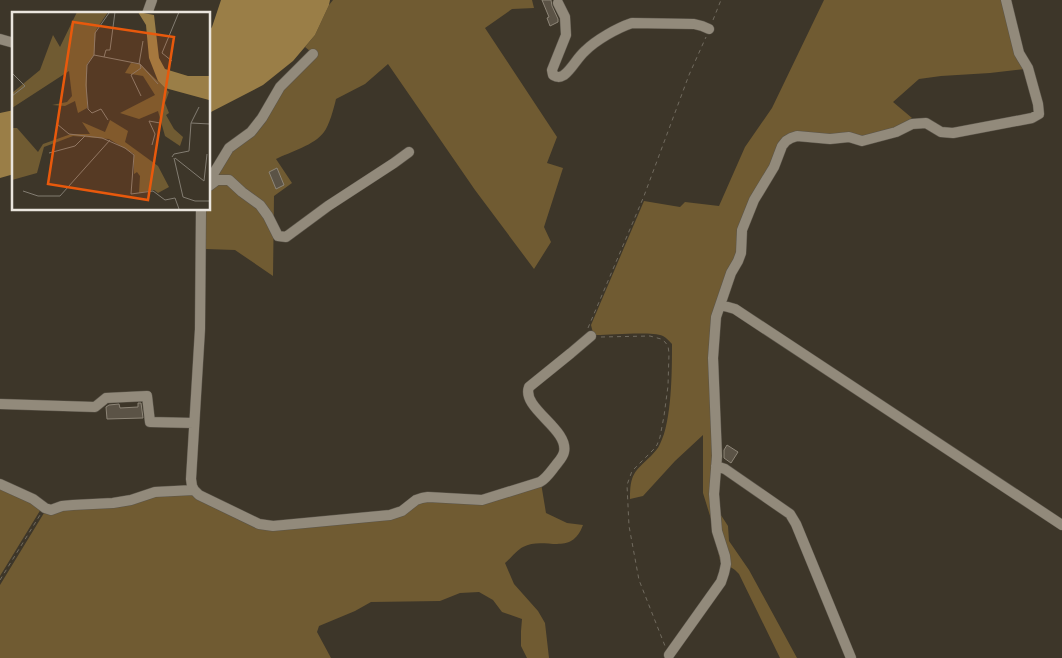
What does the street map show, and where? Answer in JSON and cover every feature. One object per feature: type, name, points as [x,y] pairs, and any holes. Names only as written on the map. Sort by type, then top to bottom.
[{"type":"street","points":[[148,12],[152,0]]},
{"type":"street","points":[[669,655],[721,582],[726,564],[717,531],[714,494],[717,456],[713,358],[716,317],[731,272],[741,252],[742,230],[754,200],[774,167],[782,146],[786,141],[797,136],[830,139],[849,137],[862,141],[896,132],[912,124],[926,123],[941,132],[953,133],[1032,118],[1039,114],[1028,68],[1019,53],[1006,0]]},
{"type":"street","points":[[558,3],[565,17],[566,35],[552,70],[553,75],[556,77],[564,74],[597,41],[632,23],[694,24],[709,29]]},
{"type":"street","points":[[210,179],[229,148],[250,132],[262,118],[280,87],[313,54]]},
{"type":"street","points":[[210,185],[217,180],[229,180],[242,192],[260,204],[278,236],[286,236],[409,152]]},
{"type":"street","points":[[201,210],[200,329],[192,486],[199,495],[259,524],[273,526],[311,524],[390,515],[402,511],[416,500],[422,498],[482,500],[540,482],[545,479],[562,458],[565,451],[564,444],[556,430],[530,401],[527,391],[529,387],[591,336]]},
{"type":"street","points":[[721,305],[735,309],[1062,525]]},
{"type":"street","points":[[0,404],[95,407],[106,398],[147,396],[150,422],[194,424]]},
{"type":"street","points":[[716,466],[725,469],[790,514],[796,524],[851,658]]},
{"type":"street","points":[[0,484],[33,499],[51,510],[73,504],[113,503],[131,500],[155,492],[194,490]]},
{"type":"path","points":[[669,655],[639,580],[629,526],[627,485],[632,471],[653,450],[660,437],[668,386],[668,346],[661,339],[650,336],[595,337],[591,336],[588,327],[644,196],[689,75],[721,0]]},
{"type":"path","points":[[0,580],[45,508]]},
{"type":"shaded area","points":[[221,0],[330,0],[315,35],[293,61],[263,85],[210,112],[210,30]]},
{"type":"shaded area","points":[[333,0],[532,0],[534,8],[512,9],[485,28],[557,137],[547,163],[563,168],[544,227],[551,242],[534,269],[475,190],[388,64],[365,84],[336,99],[328,126],[320,137],[276,159],[292,183],[274,196],[273,276],[235,250],[206,249],[205,210],[210,210],[210,174],[227,144],[257,121],[310,51],[305,47],[315,35]]},
{"type":"shaded area","points":[[824,0],[1003,0],[1025,69],[919,79],[893,102],[912,118],[891,130],[863,138],[784,140],[714,311],[714,463],[711,518],[717,509],[728,526],[729,541],[749,570],[797,658],[780,658],[739,574],[720,560],[703,493],[703,435],[675,461],[643,496],[630,499],[634,474],[657,449],[664,434],[671,395],[672,344],[664,337],[641,333],[596,335],[593,333],[591,325],[644,201],[680,207],[685,202],[719,206],[745,147],[772,108]]},
{"type":"shaded area","points":[[12,110],[12,175],[0,178],[0,113]]},
{"type":"shaded area","points":[[541,483],[546,513],[567,523],[583,525],[578,535],[572,541],[556,544],[531,544],[521,548],[505,563],[514,584],[538,611],[545,623],[549,658],[527,658],[521,646],[522,619],[502,612],[493,600],[479,592],[460,593],[440,601],[371,602],[319,626],[317,632],[331,658],[0,658],[0,585],[44,513],[155,495],[189,493],[259,526],[376,521],[417,502],[481,502]]},
{"type":"shaded area","points":[[0,489],[33,503],[41,509],[0,576]]},
{"type":"building","points":[[542,0],[551,0],[558,19],[558,22],[550,26],[547,18],[549,17]]},
{"type":"building","points":[[277,168],[284,185],[276,189],[269,172]]},
{"type":"building","points":[[138,403],[141,403],[143,418],[107,419],[106,407],[109,405],[119,404],[120,408],[138,407]]},
{"type":"building","points":[[727,445],[738,452],[731,463],[724,458],[724,450]]}]
